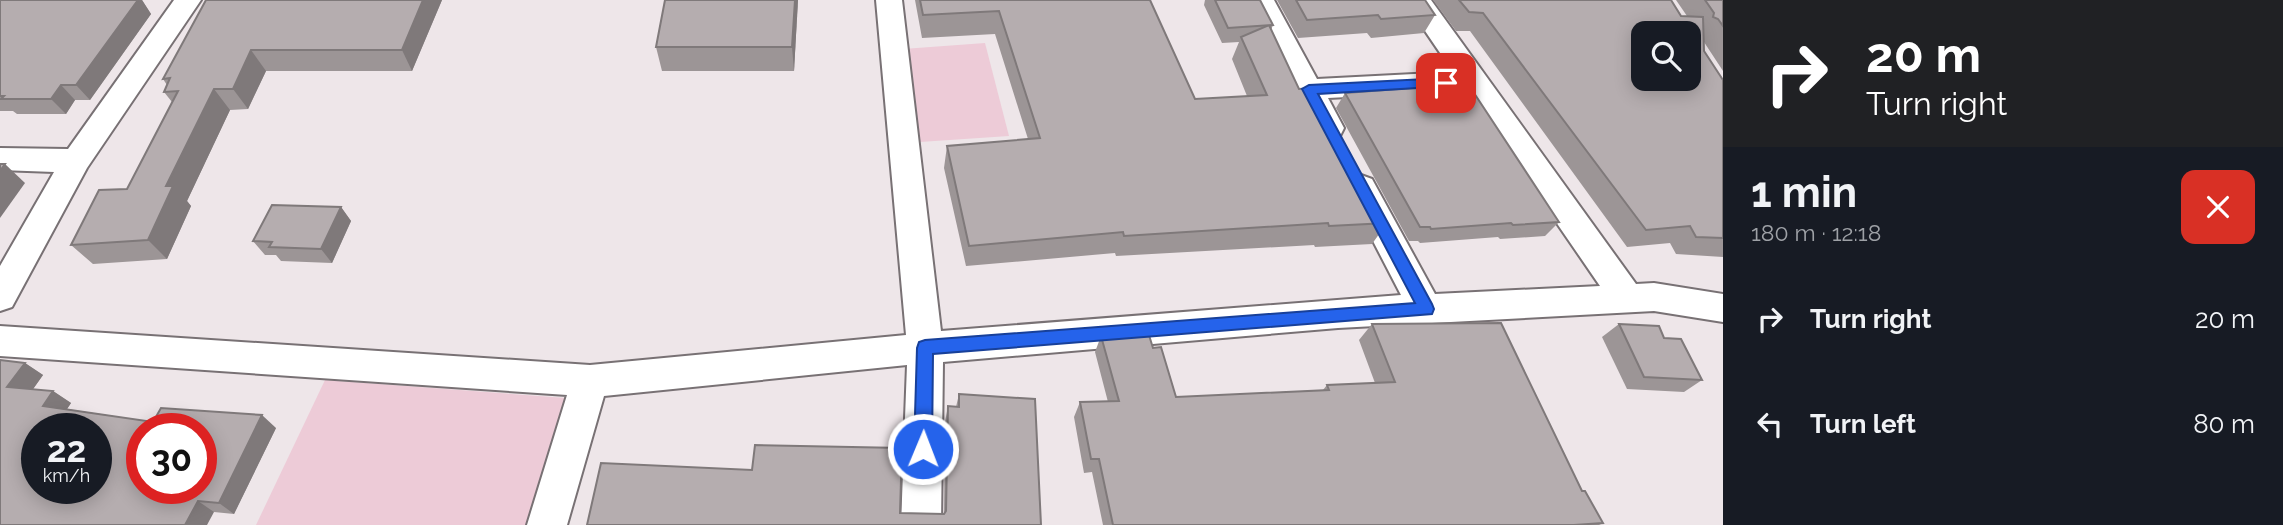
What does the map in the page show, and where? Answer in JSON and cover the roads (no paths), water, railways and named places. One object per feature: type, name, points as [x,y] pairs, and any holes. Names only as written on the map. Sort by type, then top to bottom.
[{"type":"street","points":[[0,297],[76,161],[188,0]]},
{"type":"street","points":[[889,0],[925,348],[921,525]]},
{"type":"street","points":[[1261,0],[1426,309]]},
{"type":"street","points":[[1416,0],[1628,299]]},
{"type":"street","points":[[1309,89],[1474,81]]},
{"type":"street","points":[[0,159],[76,161]]},
{"type":"street","points":[[0,341],[590,381],[925,348],[1324,314],[1654,297],[1723,308]]},
{"type":"street","points":[[547,525],[590,381]]}]
